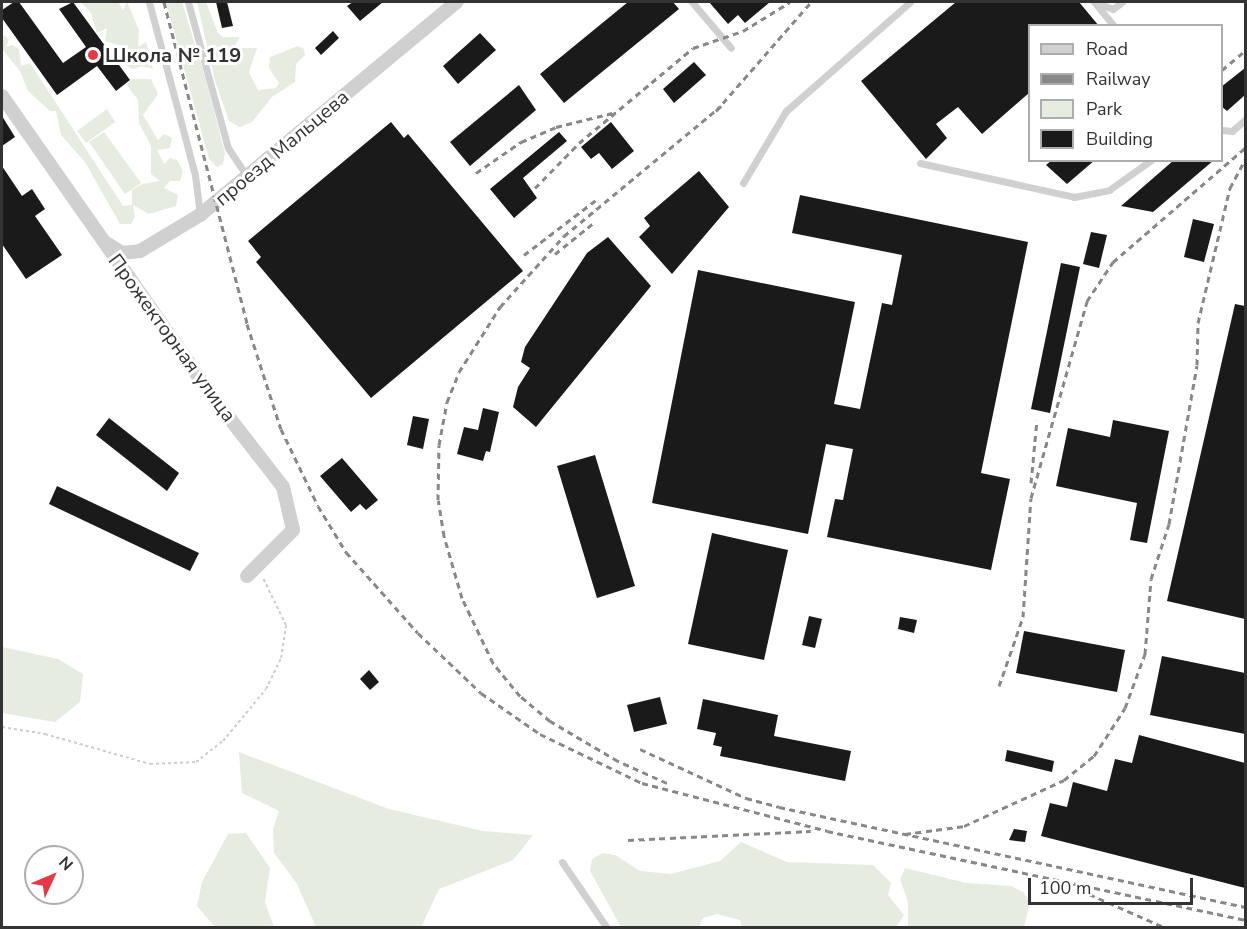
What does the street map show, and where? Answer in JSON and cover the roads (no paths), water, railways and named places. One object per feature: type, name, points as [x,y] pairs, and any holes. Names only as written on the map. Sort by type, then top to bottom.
[{"type":"street","name":"проезд Мальцева","points":[[96,232],[114,250],[131,254],[200,215],[248,178],[457,2]]},
{"type":"street","name":"Прожекторная улица","points":[[2,96],[213,397],[283,487],[293,530],[253,572]]},
{"type":"lane","points":[[149,2],[195,175],[200,215]]},
{"type":"lane","points":[[189,2],[228,148],[248,178]]},
{"type":"lane","points":[[692,2],[731,48]]},
{"type":"lane","points":[[743,183],[786,111],[910,2]]},
{"type":"lane","points":[[1095,2],[1113,9],[1122,2]]},
{"type":"lane","points":[[1095,2],[1112,24]]},
{"type":"lane","points":[[1223,130],[1232,131],[1245,119]]},
{"type":"lane","points":[[920,163],[1074,197],[1109,190],[1148,162]]},
{"type":"lane","points":[[562,862],[607,927]]},
{"type":"railway","points":[[164,2],[247,324],[281,429],[318,506],[346,552],[418,633],[481,693],[540,734],[642,783],[827,831],[1246,920]]},
{"type":"railway","points":[[535,188],[579,143],[693,48],[743,31],[790,2]]},
{"type":"railway","points":[[716,111],[811,2]]},
{"type":"railway","points":[[1223,69],[1246,50]]},
{"type":"railway","points":[[667,783],[618,761],[550,721],[520,696],[493,663],[462,598],[444,536],[438,500],[439,445],[447,402],[459,372],[500,307],[564,236],[721,106]]},
{"type":"railway","points":[[476,173],[521,142],[556,127],[612,113]]},
{"type":"railway","points":[[999,686],[1023,617],[1031,498],[1087,301],[1113,262],[1246,147]]},
{"type":"railway","points":[[905,834],[964,826],[1064,780],[1094,756],[1125,708],[1145,654],[1151,579],[1169,524],[1197,365],[1198,323],[1230,188],[1246,158]]},
{"type":"railway","points":[[524,255],[596,200]]},
{"type":"railway","points":[[555,254],[592,224]]},
{"type":"railway","points":[[1031,483],[1037,420]]},
{"type":"railway","points":[[640,749],[746,798],[779,807],[1246,907]]},
{"type":"railway","points":[[628,840],[811,831]]},
{"type":"railway","points":[[1089,894],[1166,928]]},
{"type":"place","name":"Школа № 119","points":[[93,55]]}]
